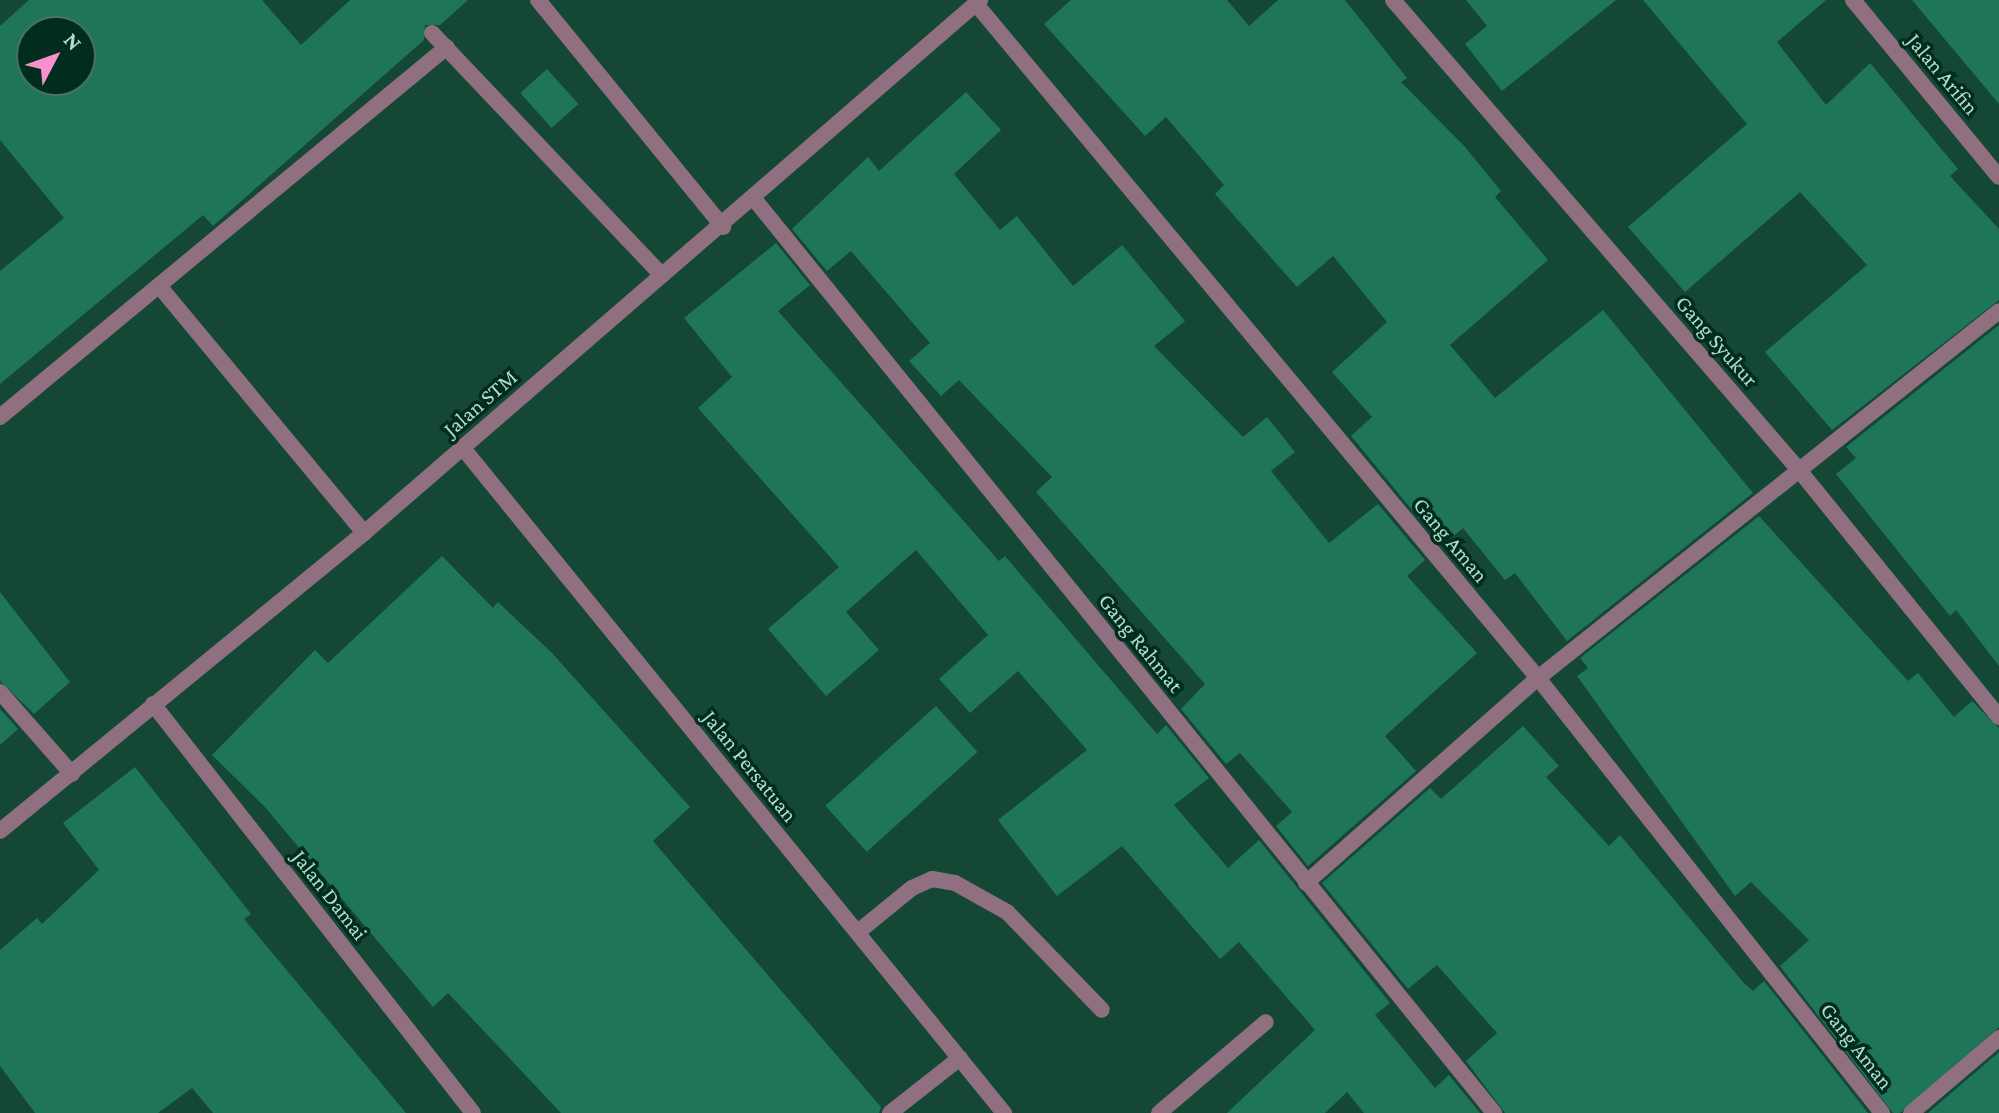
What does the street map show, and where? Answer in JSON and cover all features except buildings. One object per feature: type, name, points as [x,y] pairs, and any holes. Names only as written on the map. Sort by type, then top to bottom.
[{"type":"street","points":[[538,0],[723,227]]},
{"type":"street","name":"Gang Syukur","points":[[1393,0],[1799,470],[1999,717]]},
{"type":"street","name":"Jalan Arifin","points":[[1853,0],[1999,177]]},
{"type":"street","name":"Jalan STM","points":[[0,831],[364,533],[662,275],[755,200],[978,2]]},
{"type":"street","name":"Gang Aman","points":[[978,2],[1538,678],[1882,1113]]},
{"type":"street","points":[[432,33],[662,275]]},
{"type":"street","points":[[0,417],[447,47]]},
{"type":"street","name":"Gang Rahmat","points":[[755,200],[1494,1113]]},
{"type":"street","points":[[160,287],[364,533]]},
{"type":"street","points":[[1306,883],[1538,678],[1999,311]]},
{"type":"street","name":"Jalan Persatuan","points":[[462,447],[1004,1113]]},
{"type":"street","points":[[0,692],[72,774]]},
{"type":"street","name":"Jalan Damai","points":[[153,704],[473,1113]]},
{"type":"street","points":[[858,932],[912,888],[932,879],[955,883],[1007,912],[1102,1010]]},
{"type":"street","points":[[1159,1113],[1266,1022]]},
{"type":"street","points":[[1911,1113],[1999,1038]]},
{"type":"street","points":[[890,1113],[960,1058]]}]
